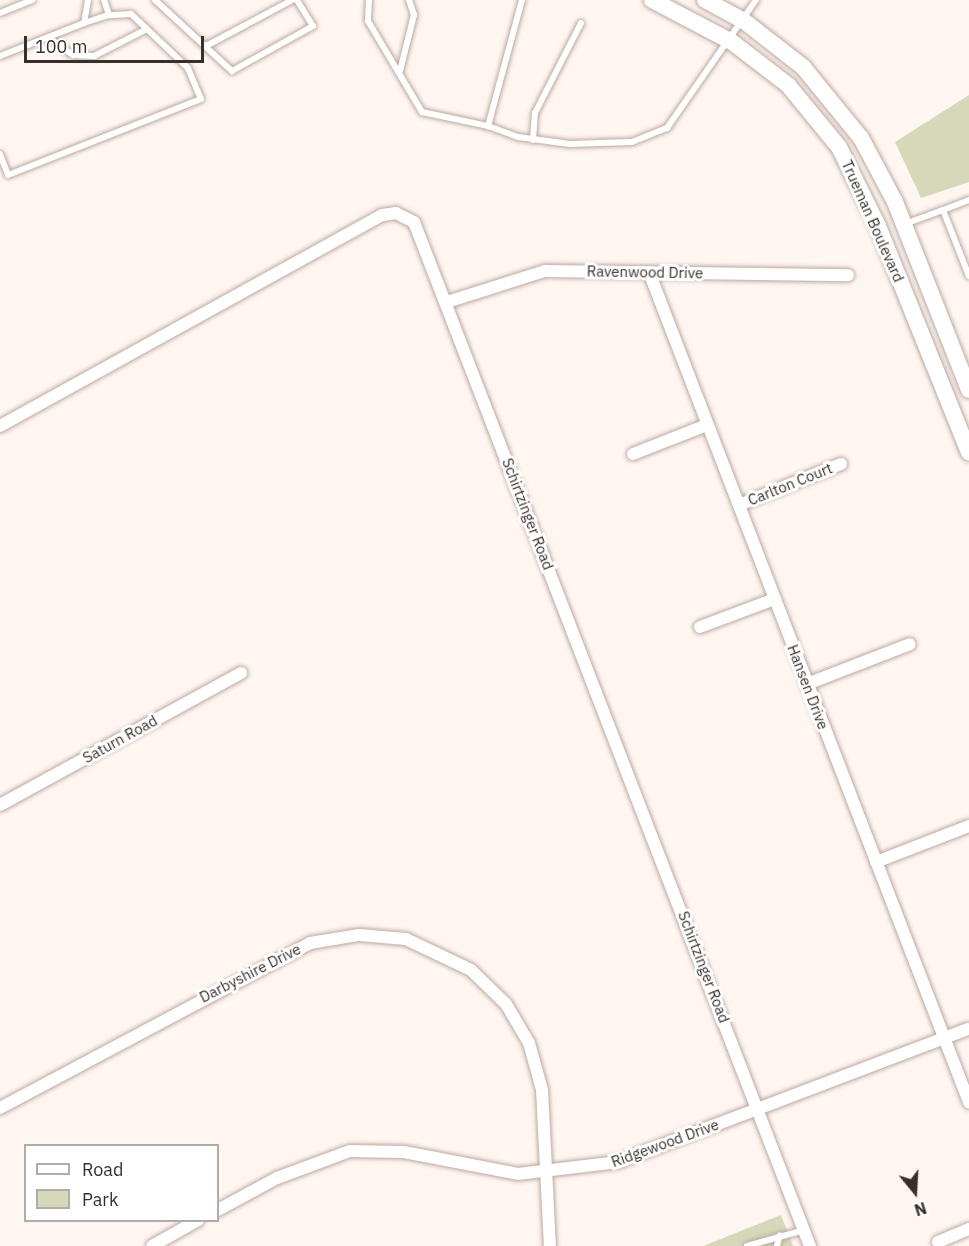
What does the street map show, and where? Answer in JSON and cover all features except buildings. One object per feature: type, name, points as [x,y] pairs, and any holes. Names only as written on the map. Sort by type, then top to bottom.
[{"type":"main road","name":"Trueman Boulevard","points":[[652,0],[732,42],[788,85],[839,147],[878,226],[969,452]]},
{"type":"main road","name":"Trueman Boulevard","points":[[705,0],[744,21],[803,67],[834,102],[873,156],[904,224],[969,390]]},
{"type":"street","name":"Schirtzinger Road","points":[[0,426],[383,215],[403,215],[417,226],[810,1246]]},
{"type":"street","name":"Ravenwood Drive","points":[[447,302],[524,274],[649,272],[848,275]]},
{"type":"street","name":"Hansen Drive","points":[[649,272],[969,1102]]},
{"type":"street","points":[[633,454],[707,425]]},
{"type":"street","name":"Carlton Court","points":[[739,505],[842,464]]},
{"type":"street","points":[[700,627],[775,600]]},
{"type":"street","points":[[807,684],[910,644]]},
{"type":"street","name":"Saturn Road","points":[[0,805],[241,673]]},
{"type":"street","points":[[876,862],[969,826]]},
{"type":"street","name":"Darbyshire Drive","points":[[0,1108],[265,962],[332,937],[382,936],[451,957],[506,1004],[538,1070],[547,1174],[550,1246]]},
{"type":"street","name":"Ridgewood Drive","points":[[219,1209],[276,1178],[350,1151],[404,1152],[490,1172],[547,1174],[618,1162],[969,1029]]},
{"type":"street","points":[[152,1246],[196,1222]]},
{"type":"street","points":[[938,1242],[969,1229]]},
{"type":"lane","points":[[0,13],[33,0]]},
{"type":"lane","points":[[84,22],[88,0]]},
{"type":"lane","points":[[104,0],[109,15]]},
{"type":"lane","points":[[155,0],[232,71],[313,26],[297,0]]},
{"type":"lane","points":[[206,46],[292,0]]},
{"type":"lane","points":[[369,0],[368,21],[400,71],[422,112],[488,126],[533,140],[632,142],[657,133],[676,120],[732,42],[756,0]]},
{"type":"lane","points":[[400,71],[414,15],[409,0]]},
{"type":"lane","points":[[488,126],[522,0]]},
{"type":"lane","points":[[0,56],[84,22],[109,15],[131,14],[188,68],[201,99],[8,175],[0,154]]},
{"type":"lane","points":[[533,140],[535,113],[581,23]]},
{"type":"lane","points":[[48,37],[73,55],[94,56],[147,29]]},
{"type":"lane","points":[[904,224],[969,200]]},
{"type":"lane","points":[[943,210],[969,274]]},
{"type":"lane","points":[[747,1246],[804,1230]]},
{"type":"lane","points":[[777,1246],[780,1235]]},
{"type":"green space","points":[[969,95],[969,182],[921,198],[895,142]]},
{"type":"green space","points":[[781,1215],[793,1246],[703,1246]]}]
